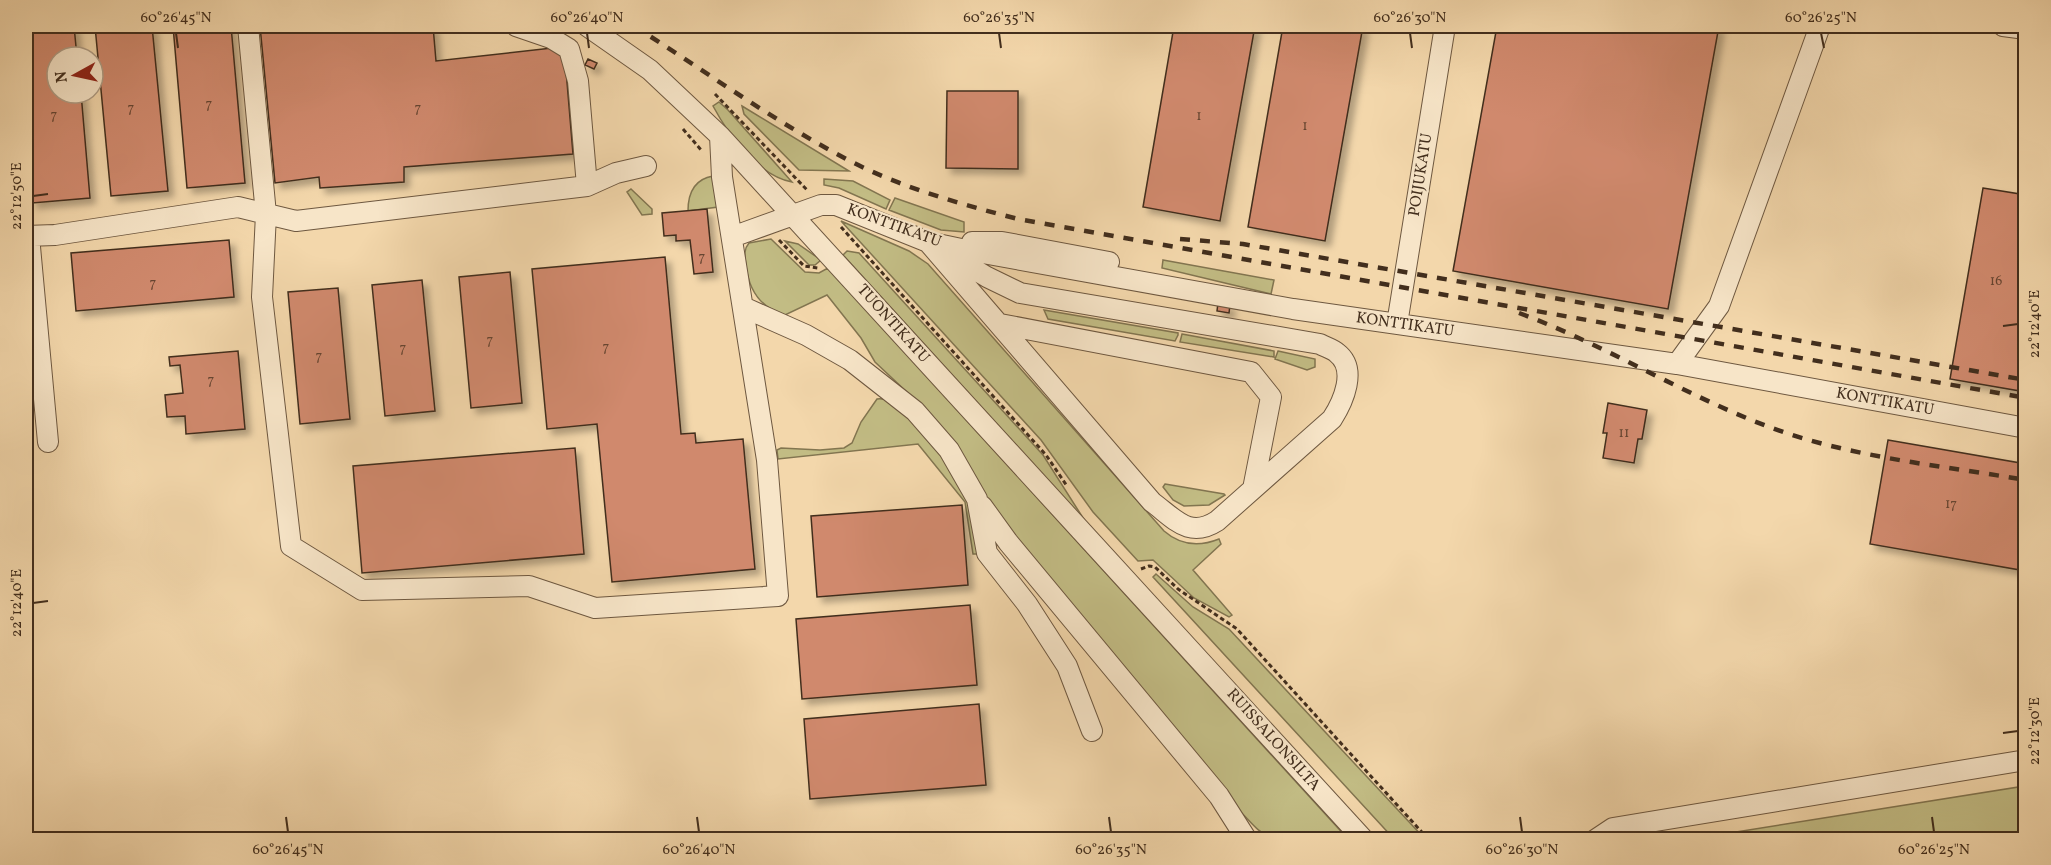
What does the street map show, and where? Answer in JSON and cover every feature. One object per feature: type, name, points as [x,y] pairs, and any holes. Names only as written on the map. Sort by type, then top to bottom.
[{"type":"street","points":[[248,26],[266,214],[262,297],[291,546],[362,590],[529,586],[595,608],[778,596],[767,460],[722,177],[720,136]]},
{"type":"street","points":[[516,26],[551,38],[569,49],[578,81],[587,186]]},
{"type":"street","name":"TUONTIKATU","points":[[587,26],[650,70],[720,136],[1182,640]]},
{"type":"street","name":"POIJUKATU","points":[[1397,324],[1445,26]]},
{"type":"street","points":[[1677,364],[1719,306],[1820,26]]},
{"type":"street","points":[[2003,26],[2025,29]]},
{"type":"street","points":[[48,442],[27,236],[55,234],[238,207],[296,221],[587,186],[616,173],[646,166]]},
{"type":"street","name":"KONTTIKATU","points":[[732,237],[821,205],[836,205],[928,242],[1293,309],[1677,364],[2025,428]]},
{"type":"street","points":[[928,242],[987,277],[1020,293],[1320,344],[1338,353],[1346,367],[1346,384],[1342,403],[1332,419],[1205,529],[1185,528],[1152,502],[928,242]]},
{"type":"street","points":[[743,307],[806,335],[850,360],[915,411],[949,450],[978,499],[1008,542],[1219,796],[1247,840]]},
{"type":"street","points":[[1000,324],[1251,372],[1271,397],[1253,489]]},
{"type":"street","points":[[978,499],[987,553],[1027,604],[1067,666],[1092,731]]},
{"type":"street","name":"RUISSALONSILTA","points":[[1182,640],[1364,840]]},
{"type":"street","points":[[1595,840],[1614,828],[2025,760]]},
{"type":"path","points":[[715,94],[799,181]]},
{"type":"path","points":[[837,223],[1047,455],[1072,494]]},
{"type":"path","points":[[779,240],[804,266],[821,267]]},
{"type":"path","points":[[1138,571],[1149,566],[1155,567],[1178,589],[1237,629],[1430,840]]},
{"type":"shaded area","points":[[719,102],[792,182],[768,172],[746,153],[727,130],[713,106]]},
{"type":"shaded area","points":[[742,106],[849,171],[799,170],[744,114]]},
{"type":"shaded area","points":[[713,176],[718,207],[688,211],[689,198],[694,188],[702,180]]},
{"type":"shaded area","points":[[824,179],[853,181],[890,200],[886,209],[839,188],[824,185]]},
{"type":"shaded area","points":[[631,189],[652,209],[652,214],[642,215],[627,192]]},
{"type":"shaded area","points":[[895,198],[964,222],[964,232],[941,230],[889,210]]},
{"type":"shaded area","points":[[841,221],[909,251],[928,264],[1164,531],[1183,542],[1197,544],[1219,539],[1221,544],[1193,570],[1232,615],[1229,617],[1194,598],[1153,560],[1138,561],[1093,512],[1041,440]]},
{"type":"shaded area","points":[[771,239],[805,272],[819,273],[828,268],[1348,839],[1296,841],[1271,838],[1260,832],[1235,807],[1039,572],[910,395],[875,362],[861,338],[827,295],[785,315],[769,308],[757,297],[750,283],[745,251],[749,243]]},
{"type":"shaded area","points":[[785,241],[798,244],[821,260],[815,265],[809,265]]},
{"type":"shaded area","points":[[847,251],[859,253],[1043,455],[1085,521],[843,255]]},
{"type":"shaded area","points":[[1163,260],[1274,280],[1271,294],[1162,268]]},
{"type":"shaded area","points":[[1044,310],[1178,333],[1178,335],[1175,341],[1048,319]]},
{"type":"shaded area","points":[[1182,334],[1274,351],[1274,357],[1180,342]]},
{"type":"shaded area","points":[[1278,351],[1315,359],[1315,367],[1307,370],[1275,359]]},
{"type":"shaded area","points":[[877,399],[888,401],[900,408],[926,434],[950,466],[967,498],[983,554],[973,554],[965,502],[918,444],[778,459],[777,450],[781,448],[820,450],[844,448],[852,443],[861,422]]},
{"type":"shaded area","points":[[1165,484],[1225,495],[1209,505],[1184,506],[1173,500],[1163,487]]},
{"type":"shaded area","points":[[1156,574],[1193,607],[1229,629],[1425,839],[1394,839],[1153,577]]},
{"type":"shaded area","points":[[2025,786],[2025,834],[1994,839],[1692,839]]},
{"type":"building","points":[[74,26],[76,45],[45,45],[45,105],[82,105],[90,198],[32,203],[26,137],[26,28]]},
{"type":"building","points":[[95,26],[152,26],[168,191],[111,196],[102,105],[105,105],[105,45],[97,45]]},
{"type":"building","points":[[173,26],[231,26],[245,183],[187,188]]},
{"type":"building","points":[[260,26],[433,26],[436,61],[552,48],[565,58],[573,154],[404,167],[404,182],[320,188],[319,177],[275,183]]},
{"type":"building","points":[[1174,26],[1255,26],[1220,221],[1143,207]]},
{"type":"building","points":[[1283,26],[1363,26],[1325,241],[1248,227]]},
{"type":"building","points":[[1497,26],[1719,26],[1668,309],[1453,271]]},
{"type":"building","points":[[588,59],[597,63],[594,69],[585,65]]},
{"type":"building","points":[[947,91],[1018,91],[1018,169],[946,168]]},
{"type":"building","points":[[1983,188],[2026,195],[2026,392],[1950,379]]},
{"type":"building","points":[[707,209],[713,272],[694,274],[690,240],[676,241],[676,235],[664,236],[662,213]]},
{"type":"building","points":[[229,240],[234,297],[76,311],[71,253]]},
{"type":"building","points":[[665,257],[681,434],[695,433],[696,443],[743,439],[755,569],[612,582],[597,424],[547,429],[532,269]]},
{"type":"building","points":[[510,272],[522,403],[471,408],[459,277]]},
{"type":"building","points":[[422,280],[435,411],[385,416],[372,285]]},
{"type":"building","points":[[338,288],[350,419],[300,424],[288,292]]},
{"type":"building","points":[[1218,303],[1230,305],[1229,313],[1217,311]]},
{"type":"building","points":[[238,351],[245,429],[186,434],[185,416],[167,417],[165,395],[183,393],[180,365],[170,366],[169,357]]},
{"type":"building","points":[[1608,403],[1647,410],[1642,439],[1638,439],[1634,463],[1603,458],[1607,433],[1603,433]]},
{"type":"building","points":[[1888,440],[2026,464],[2026,571],[1870,544]]},
{"type":"building","points":[[575,448],[584,554],[362,573],[353,466]]},
{"type":"building","points":[[962,505],[968,585],[817,597],[811,516]]},
{"type":"building","points":[[970,605],[977,685],[802,699],[796,619]]},
{"type":"building","points":[[979,704],[986,785],[810,799],[804,719]]},
{"type":"railway","points":[[634,26],[767,113],[850,161],[911,187],[1018,219],[2026,398]]},
{"type":"railway","points":[[1180,239],[1243,244],[2026,380]]},
{"type":"railway","points":[[1519,313],[1583,340],[1708,401],[1802,438],[1865,454],[2026,480]]}]
